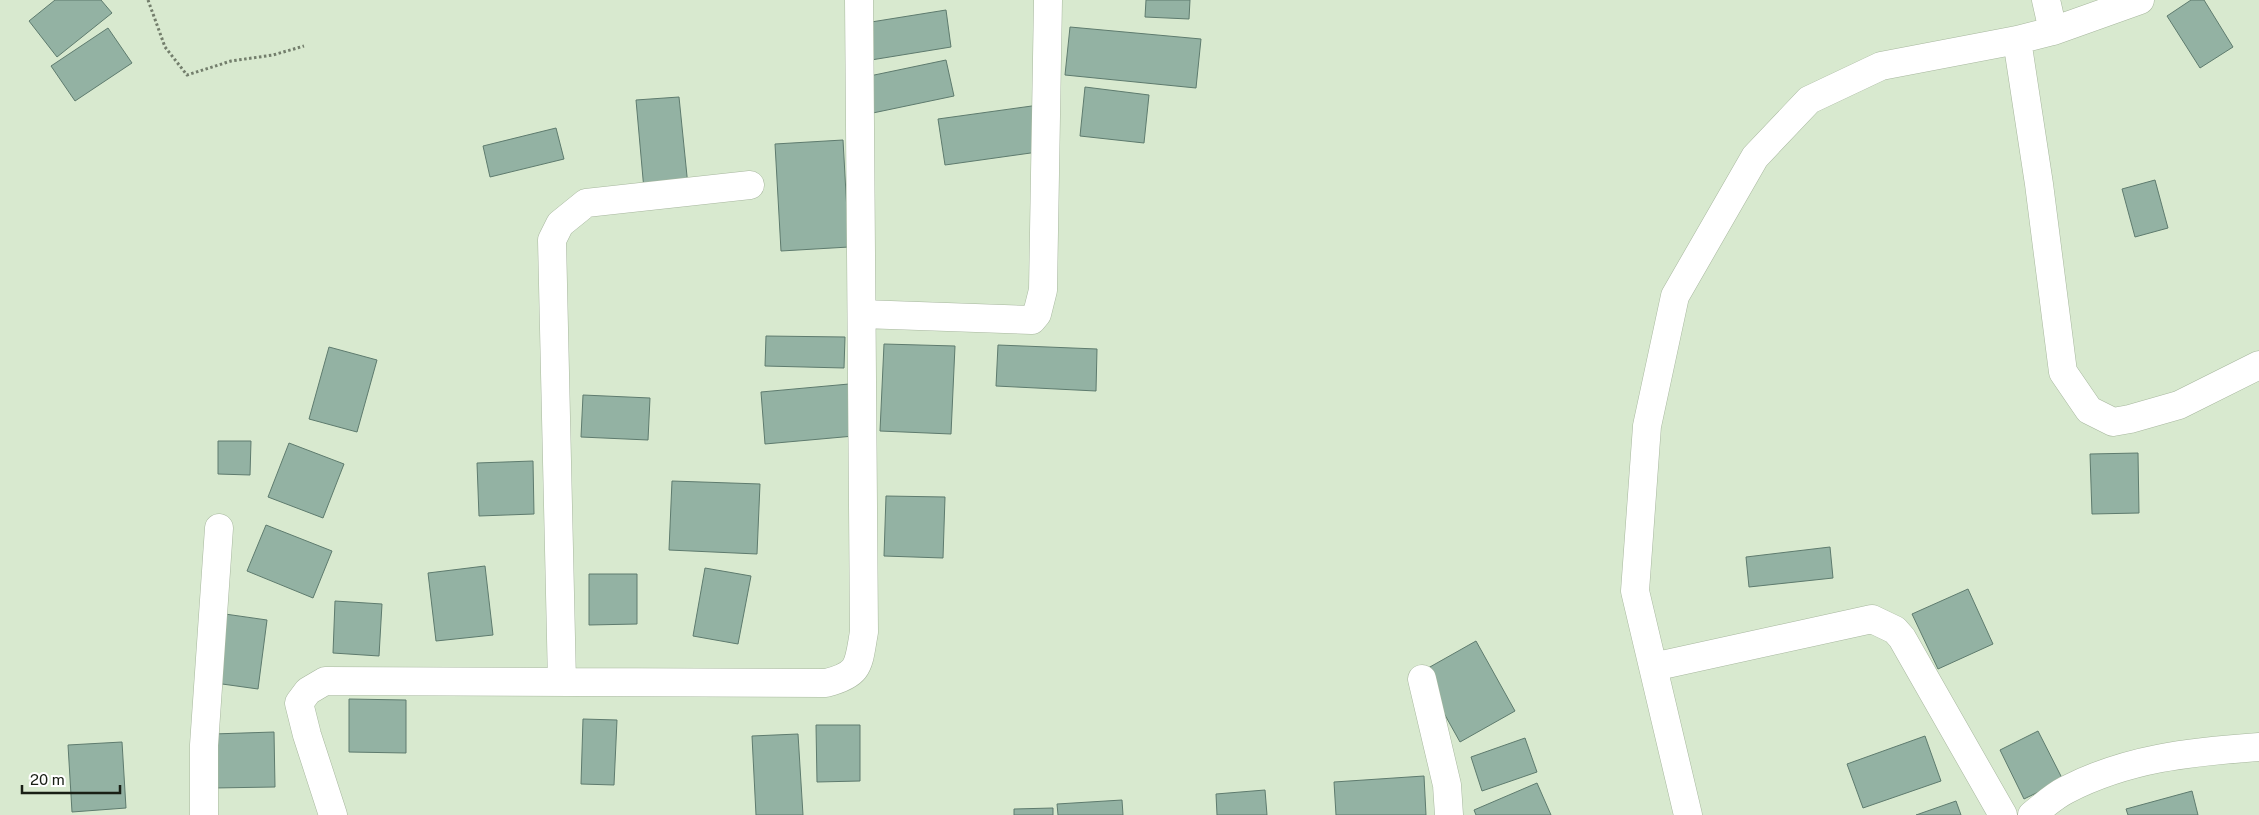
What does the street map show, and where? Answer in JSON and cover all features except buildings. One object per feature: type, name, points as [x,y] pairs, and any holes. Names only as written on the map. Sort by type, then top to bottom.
[{"type":"street","points":[[333,815],[307,735],[300,703],[308,691],[325,681],[826,683],[846,678],[858,666],[864,632],[859,0]]},
{"type":"street","points":[[862,314],[1032,320],[1037,314],[1043,290],[1048,0]]},
{"type":"street","points":[[2046,0],[2053,30]]},
{"type":"street","points":[[1688,815],[1635,591],[1646,426],[1675,296],[1755,157],[1809,100],[1881,66],[2017,40],[2053,30],[2140,0]]},
{"type":"street","points":[[2017,40],[2039,184],[2063,372],[2089,410],[2113,422],[2130,419],[2179,405],[2259,365]]},
{"type":"street","points":[[562,682],[552,240],[560,224],[586,203],[750,185]]},
{"type":"street","points":[[204,815],[204,745],[219,528]]},
{"type":"street","points":[[1653,667],[1872,619],[1895,630],[1902,638],[2003,815]]},
{"type":"street","points":[[1422,679],[1447,785],[1448,815]]},
{"type":"street","points":[[2032,815],[2064,791],[2120,766],[2196,751],[2259,747]]},
{"type":"path","points":[[148,0],[165,47],[187,75],[231,61],[273,55],[304,46]]}]
